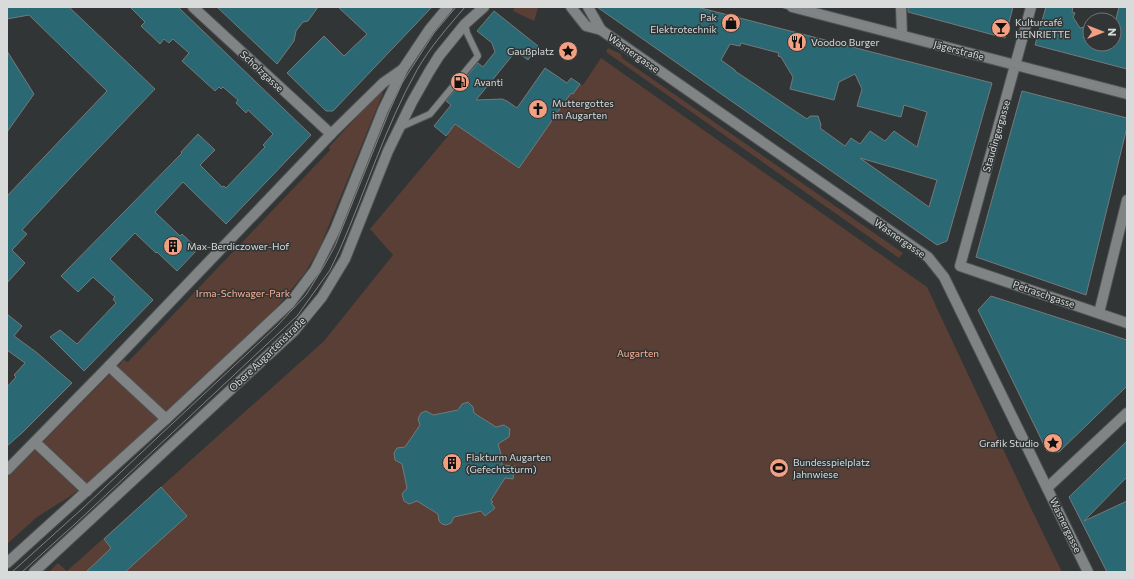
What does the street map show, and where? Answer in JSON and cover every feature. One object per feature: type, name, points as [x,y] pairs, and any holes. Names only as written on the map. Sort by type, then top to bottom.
[{"type":"street","name":"Scholzgasse","points":[[193,7],[331,134]]},
{"type":"street","name":"Obere Augartenstraße","points":[[8,561],[87,492],[290,303],[315,270],[335,230],[383,110],[403,69],[429,30],[448,7]]},
{"type":"street","name":"Obere Augartenstraße","points":[[34,572],[294,330],[322,297],[345,260],[388,151],[429,72],[465,24],[484,7]]},
{"type":"street","name":"Wasnergasse","points":[[571,7],[586,26],[601,30],[928,257],[944,277],[1088,572]]},
{"type":"street","name":"Wasnergasse","points":[[588,7],[601,30]]},
{"type":"street","name":"Jägerstraße","points":[[792,7],[1127,94]]},
{"type":"street","points":[[901,7],[902,35]]},
{"type":"street","name":"Staudingergasse","points":[[960,266],[1031,7]]},
{"type":"street","name":"Obere Augartenstraße","points":[[7,470],[109,366],[331,134],[383,83],[403,69]]},
{"type":"street","points":[[1099,313],[1127,200]]},
{"type":"street","name":"Petraschgasse","points":[[960,266],[1127,323]]},
{"type":"street","points":[[109,366],[166,419]]},
{"type":"street","points":[[1047,488],[1127,413]]},
{"type":"street","points":[[35,442],[87,492]]},
{"type":"lane","points":[[399,128],[430,114],[478,56],[467,33],[465,24]]},
{"type":"green space","points":[[515,7],[538,8],[534,21],[513,11]]},
{"type":"green space","points":[[608,48],[621,54],[622,58],[903,253],[899,258],[606,52]]},
{"type":"green space","name":"Augarten","points":[[601,58],[927,287],[1062,572],[49,572],[58,563],[67,571],[324,341],[393,255],[370,229],[448,136],[447,134],[455,124],[519,168],[571,93],[573,94],[580,84],[583,85]]},
{"type":"green space","name":"Irma-Schwager-Park","points":[[381,91],[383,93],[320,247],[305,273],[267,319],[98,476],[69,497],[37,517],[7,544],[7,478],[124,360],[128,362],[330,150],[329,147]]},
{"type":"building","points":[[7,7],[69,7],[155,89],[22,230],[27,234],[12,250],[25,263],[7,283],[7,196],[107,91],[29,15],[7,19]]},
{"type":"building","name":"Max-Berdiczower-Hof","points":[[130,7],[178,7],[311,135],[226,224],[183,182],[155,212],[180,236],[182,234],[198,249],[177,271],[135,233],[110,259],[153,300],[84,371],[50,337],[60,330],[77,344],[116,303],[113,299],[115,297],[93,277],[78,292],[61,276],[182,153],[181,152],[198,134],[215,150],[200,165],[222,187],[224,186],[226,188],[265,147],[263,145],[273,134],[248,110],[246,113],[236,103],[238,100],[223,87],[221,89],[219,87],[215,91],[182,61],[189,53],[173,39],[169,43],[164,39],[160,44],[141,26],[145,22]]},
{"type":"building","points":[[217,7],[318,7],[308,21],[303,22],[296,31],[294,41],[277,64]]},
{"type":"building","points":[[338,7],[432,7],[333,111],[326,111],[287,73],[324,36],[344,56],[367,34]]},
{"type":"building","points":[[597,7],[697,7],[992,83],[947,241],[937,245]],"holes":[[[741,43],[779,53],[778,56],[781,57],[793,77],[790,89],[834,100],[839,82],[855,74],[862,89],[857,106],[901,117],[904,105],[927,112],[917,147],[894,131],[885,141],[870,131],[860,144],[851,138],[845,146],[820,128],[821,125],[818,116],[810,116],[807,119],[721,60],[730,44],[740,46]],[[860,158],[937,180],[929,207]]]},
{"type":"building","points":[[908,7],[1013,7],[1005,38],[908,12]]},
{"type":"building","points":[[1046,7],[1073,7],[1072,12],[1075,13],[1073,17],[1080,28],[1082,28],[1082,52],[1122,52],[1122,12],[1118,12],[1119,7],[1127,7],[1127,69],[1035,45]]},
{"type":"building","points":[[494,11],[538,46],[528,60],[516,51],[476,100],[502,99],[517,108],[545,68],[567,83],[571,78],[580,84],[573,94],[571,93],[519,168],[455,124],[446,136],[434,126],[451,105],[446,101],[478,63],[483,67],[495,52],[492,43],[477,31]]},
{"type":"building","points":[[7,51],[34,94],[7,132]]},
{"type":"building","points":[[1022,91],[1127,118],[1127,127],[1086,295],[976,257]]},
{"type":"building","points":[[991,296],[1127,340],[1127,386],[1059,452],[1047,451],[978,310]]},
{"type":"building","points":[[7,314],[22,326],[14,336],[36,352],[72,383],[7,446],[7,387],[16,377],[14,375],[25,363],[7,350]]},
{"type":"building","name":"Flakturm Augarten (Gefechtsturm)","points":[[468,402],[473,407],[474,413],[496,427],[504,425],[510,429],[509,437],[498,444],[502,465],[515,466],[513,479],[505,478],[491,500],[493,502],[491,503],[495,508],[485,516],[481,511],[454,517],[451,523],[446,525],[439,521],[438,514],[417,501],[409,504],[404,501],[402,494],[407,488],[402,464],[395,460],[394,453],[397,448],[405,447],[420,425],[418,419],[421,413],[426,411],[433,415],[458,410],[462,404]]},
{"type":"building","points":[[1127,441],[1127,477],[1084,521],[1127,501],[1127,572],[1107,572],[1069,497]]},
{"type":"building","points":[[161,487],[187,516],[125,572],[86,572],[111,548],[104,539]]},
{"type":"tram line","points":[[12,572],[83,508],[277,326],[306,295],[335,246],[402,83],[434,33],[456,7]]},
{"type":"tram line","points":[[22,572],[297,316],[330,270],[395,114],[417,70],[433,45],[465,7]]},
{"type":"tram line","points":[[780,7],[1127,97]]},
{"type":"tram line","points":[[805,7],[1127,90]]},
{"type":"place","name":"Pak Elektrotechnik","points":[[731,23]]},
{"type":"place","name":"Kulturcafé HENRIETTE","points":[[1001,28]]},
{"type":"place","name":"Voodoo Burger","points":[[797,42]]},
{"type":"place","name":"Gaußplatz","points":[[568,51]]},
{"type":"place","name":"Avanti","points":[[460,82]]},
{"type":"place","name":"Muttergottes im Augarten","points":[[538,109]]},
{"type":"place","name":"Max-Berdiczower-Hof","points":[[173,246]]},
{"type":"place","name":"Grafik Studio","points":[[1053,443]]},
{"type":"place","name":"Flakturm Augarten (Gefechtsturm)","points":[[452,463]]},
{"type":"place","name":"Bundesspielplatz Jahnwiese","points":[[779,468]]}]
